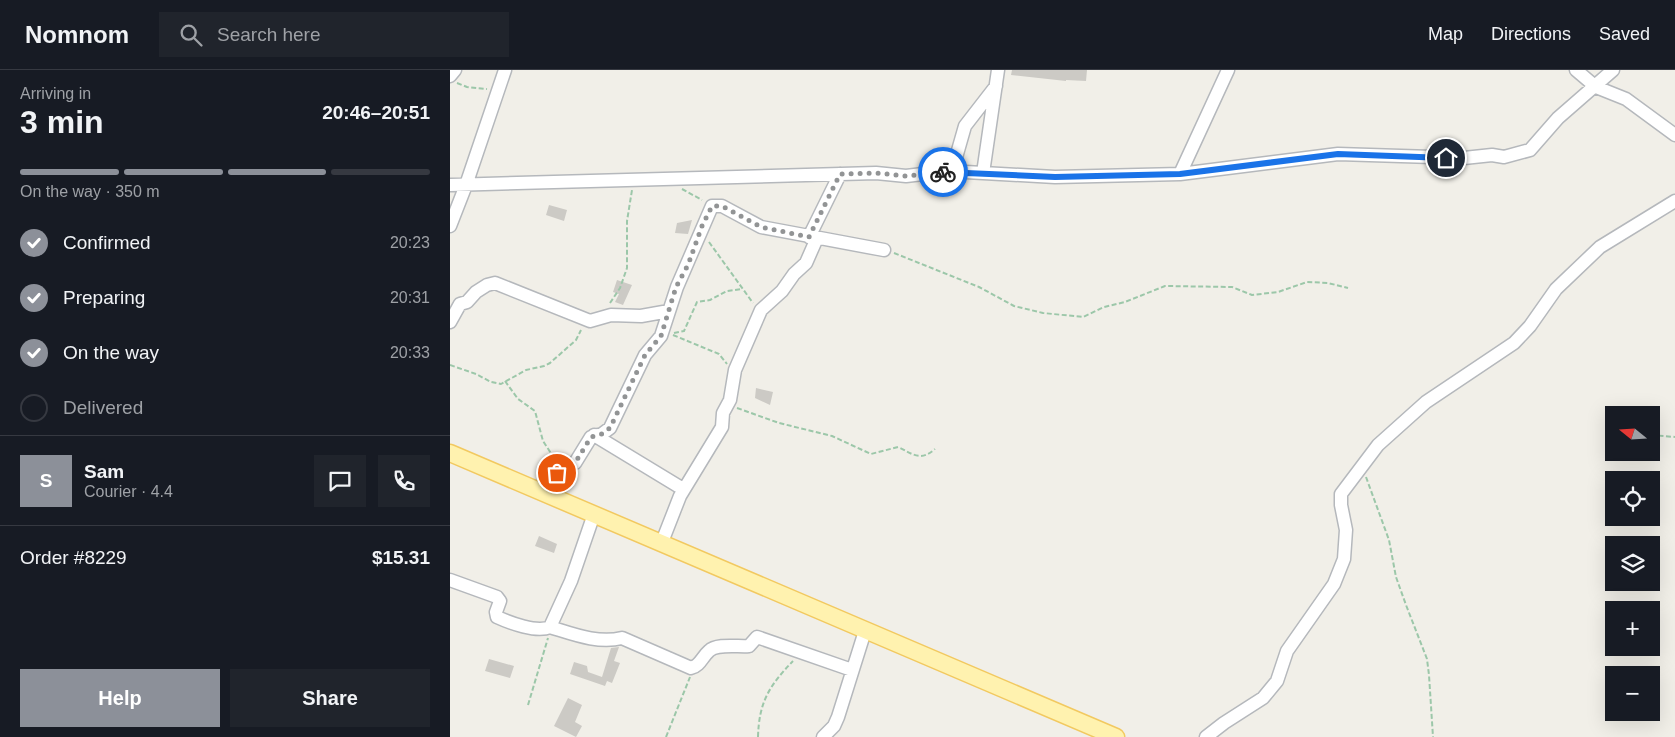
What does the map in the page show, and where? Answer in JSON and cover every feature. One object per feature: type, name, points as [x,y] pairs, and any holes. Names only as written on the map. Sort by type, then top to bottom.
[{"type":"main road","points":[[450,453],[1116,737]]},
{"type":"street","points":[[450,226],[505,70]]},
{"type":"street","points":[[983,173],[998,70]]},
{"type":"street","points":[[1180,174],[1220,91],[1228,70]]},
{"type":"street","points":[[1576,70],[1596,86],[1626,99],[1675,135]]},
{"type":"street","points":[[450,185],[825,174],[876,173],[906,176],[948,171],[1055,177],[1180,174],[1338,154],[1464,158],[1492,155],[1504,157],[1530,150],[1558,118],[1613,70]]},
{"type":"street","points":[[948,171],[955,161],[965,126],[996,86]]},
{"type":"street","points":[[825,174],[833,187]]},
{"type":"street","points":[[662,542],[683,489],[722,427],[735,373],[761,310],[782,291],[794,274],[806,263],[813,238],[840,174]]},
{"type":"street","points":[[1206,737],[1271,692],[1278,681],[1288,651],[1334,584],[1344,559],[1346,546],[1342,494],[1378,445],[1426,402],[1514,343],[1530,326],[1556,289],[1600,248],[1675,201]]},
{"type":"street","points":[[539,490],[561,468],[575,463],[594,435],[602,434],[610,428],[645,355],[661,336],[676,287],[688,265],[702,226],[712,206],[722,206],[761,227],[884,250]]},
{"type":"street","points":[[450,322],[460,304],[464,304],[487,285],[495,283],[596,320],[618,315],[642,316],[669,310]]},
{"type":"street","points":[[594,435],[683,489]]},
{"type":"street","points":[[550,627],[571,581],[594,514]]},
{"type":"street","points":[[450,580],[497,597],[500,601],[496,612],[497,617],[533,628],[546,629],[550,627],[590,638],[613,640],[622,638],[693,668],[710,650],[734,644],[749,646],[757,637],[852,670]]},
{"type":"street","points":[[823,737],[834,726],[838,718],[864,631]]},
{"type":"path","points":[[452,75],[467,87],[499,90]]},
{"type":"path","points":[[664,180],[712,206]]},
{"type":"path","points":[[450,365],[476,374],[491,382],[501,384],[526,370],[550,363],[576,340],[581,328],[596,320],[620,288],[627,268],[627,222],[634,181]]},
{"type":"path","points":[[702,226],[710,244],[720,255],[742,289],[761,310]]},
{"type":"path","points":[[884,250],[979,287],[1014,306],[1043,313],[1078,316],[1088,316],[1104,307],[1126,302],[1165,286],[1232,287],[1252,294],[1278,292],[1307,282],[1328,283],[1348,288]]},
{"type":"path","points":[[735,373],[719,354],[687,343],[668,333],[684,331],[697,302],[710,300],[727,291],[742,289]]},
{"type":"path","points":[[505,381],[518,399],[535,411],[543,442],[561,468]]},
{"type":"path","points":[[728,405],[780,423],[832,436],[871,454],[898,448],[908,453],[923,456],[936,449]]},
{"type":"path","points":[[1660,436],[1675,437]]},
{"type":"path","points":[[1362,467],[1389,540],[1396,577],[1427,660],[1430,675],[1433,737]]},
{"type":"path","points":[[528,705],[550,627]]},
{"type":"path","points":[[758,737],[759,712],[763,702],[798,652]]},
{"type":"path","points":[[666,737],[693,668]]},
{"type":"building","points":[[1012,70],[1087,70],[1086,81],[1066,81],[1011,75]]},
{"type":"building","points":[[549,205],[567,210],[564,221],[546,215]]},
{"type":"building","points":[[692,220],[688,234],[675,233],[677,223]]},
{"type":"building","points":[[617,280],[632,285],[623,305],[615,302],[619,294],[613,292]]},
{"type":"building","points":[[756,388],[773,392],[770,405],[755,398]]},
{"type":"building","points":[[539,536],[557,544],[554,553],[535,546]]},
{"type":"building","points":[[619,647],[614,661],[620,663],[612,683],[607,681],[605,686],[570,674],[574,662],[587,666],[588,672],[602,677],[611,648]]},
{"type":"building","points":[[489,659],[514,666],[510,678],[485,671]]},
{"type":"building","points":[[568,698],[582,705],[575,722],[582,726],[576,737],[554,726]]},
{"type":"way so far","points":[[557,473],[565,465],[575,463],[591,437],[602,434],[610,428],[645,355],[661,336],[676,287],[688,265],[706,215],[714,204],[722,206],[761,227],[809,237],[840,174],[876,173],[906,176],[943,172]]},
{"type":"route","points":[[943,172],[1055,177],[1180,174],[1338,154],[1446,158]]}]
